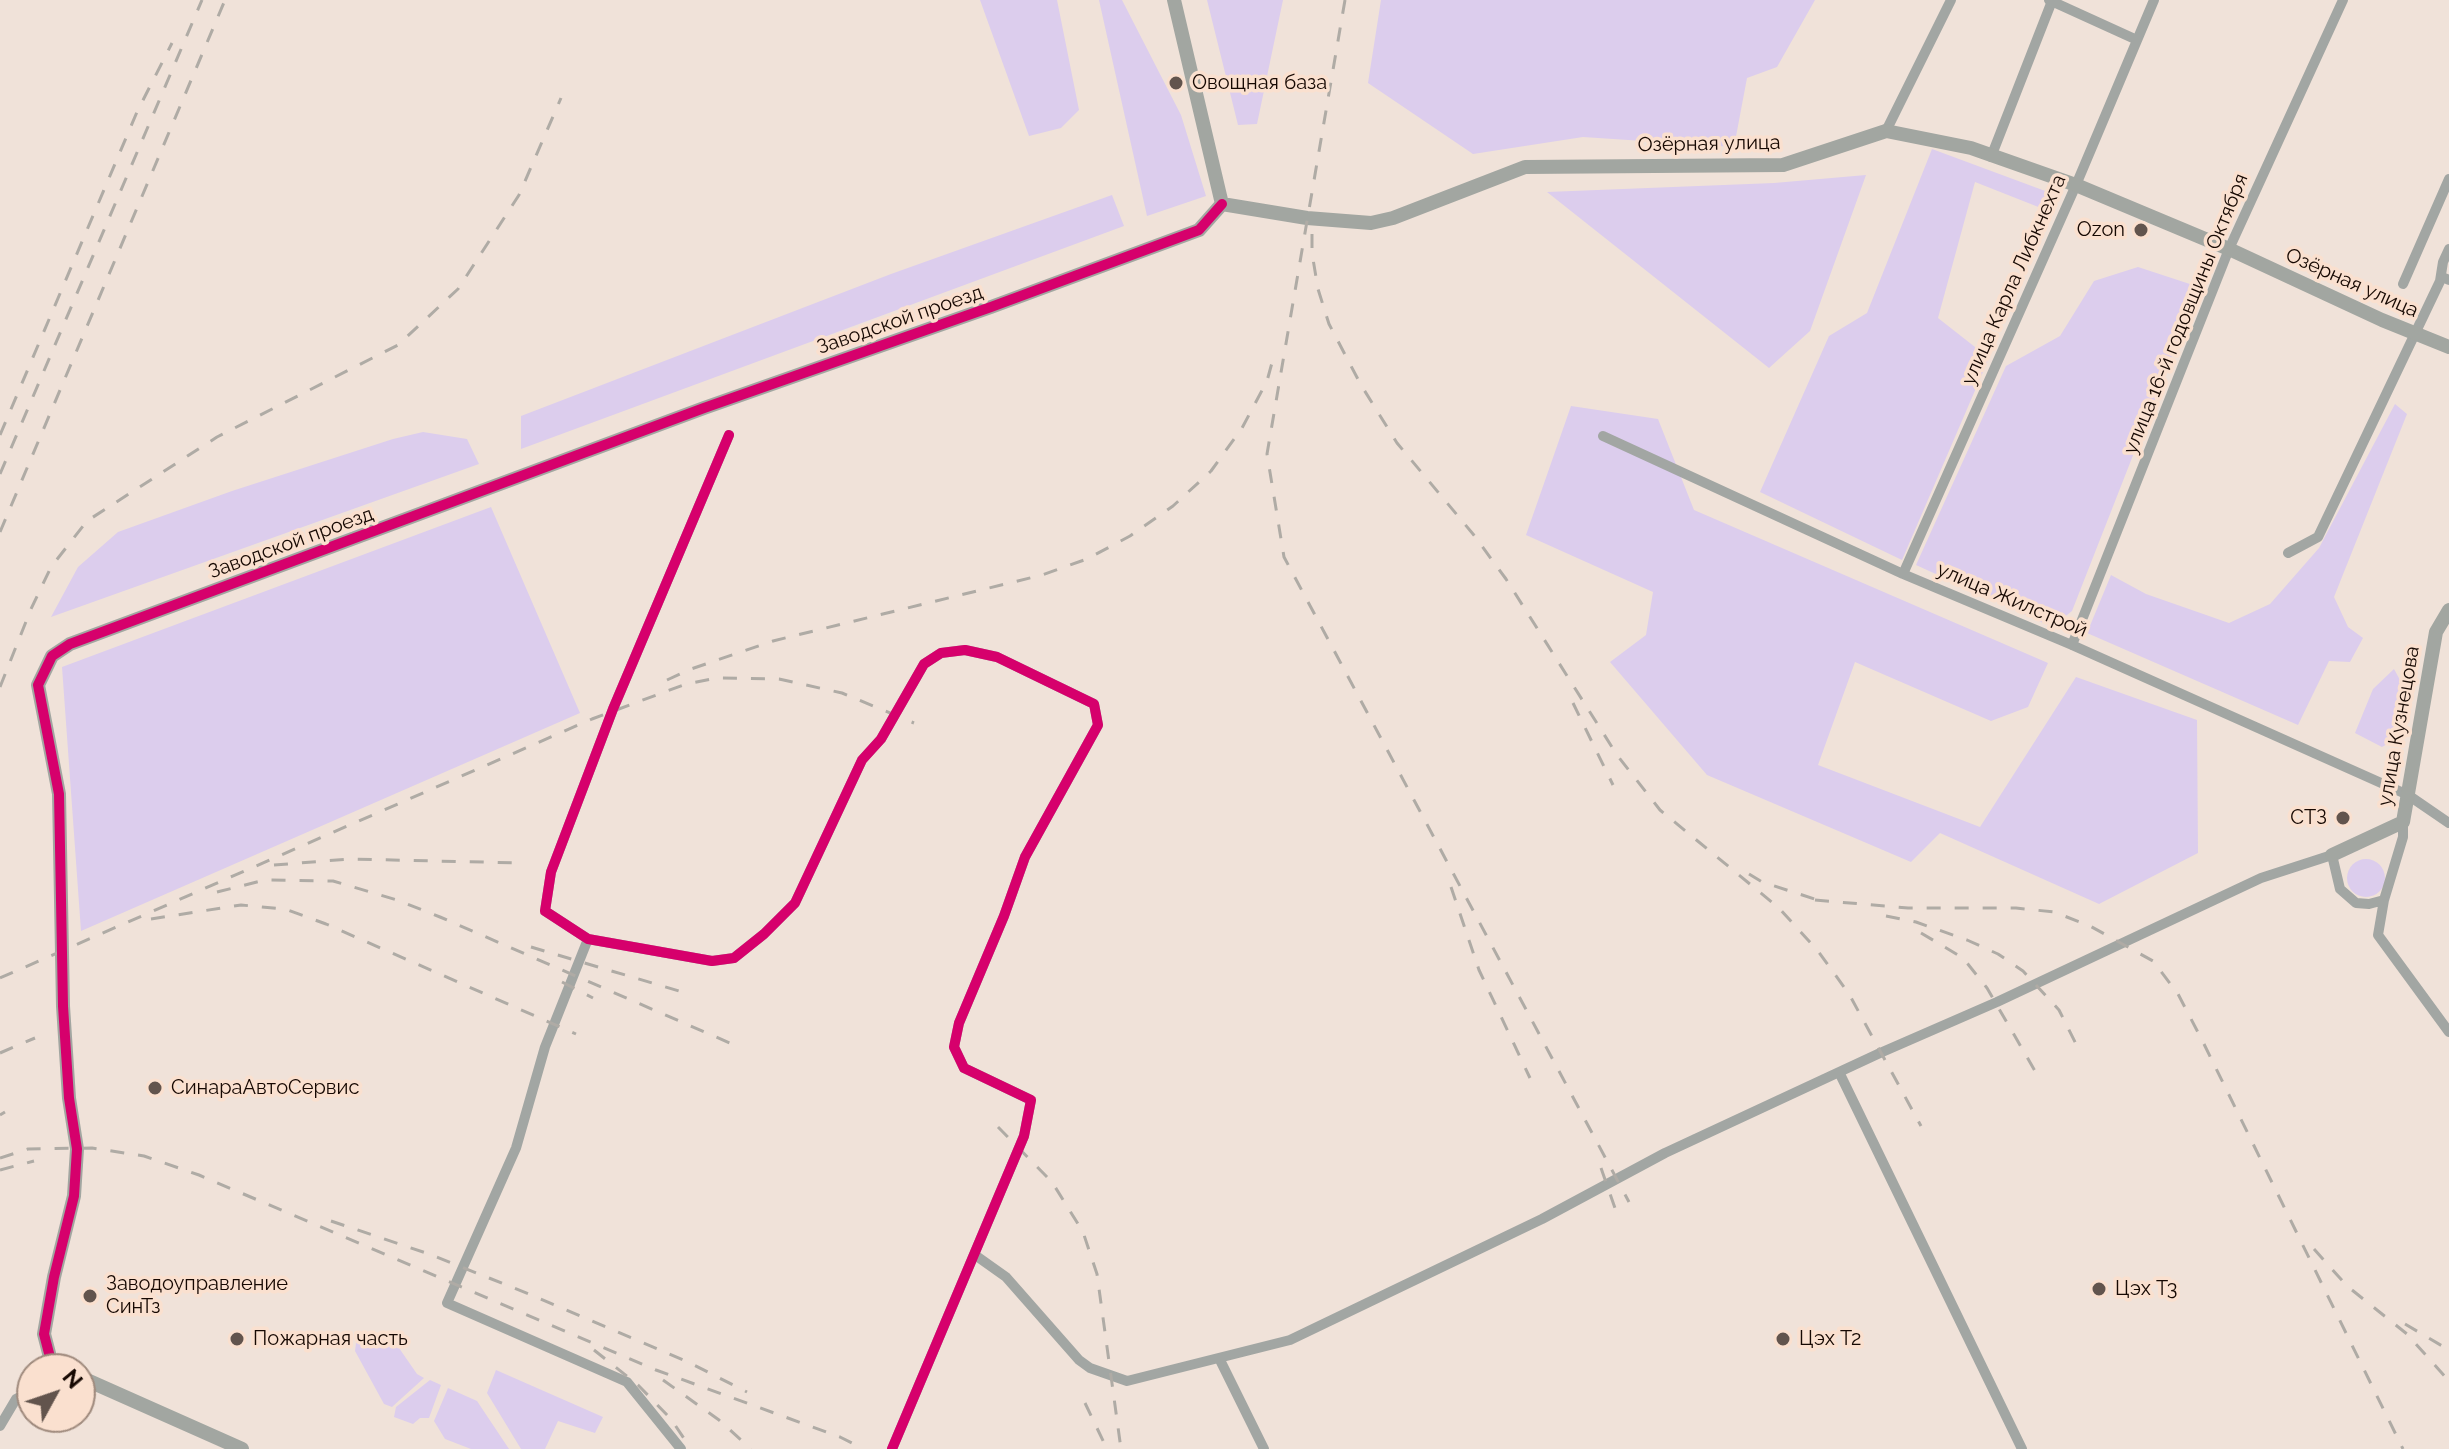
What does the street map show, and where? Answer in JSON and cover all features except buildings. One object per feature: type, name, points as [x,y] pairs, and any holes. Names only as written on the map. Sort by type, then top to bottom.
[{"type":"street","points":[[1174,0],[1222,204]]},
{"type":"street","points":[[1886,131],[1951,0]]},
{"type":"street","name":"улица Карла Либкнехта","points":[[1903,574],[2076,185],[2154,0]]},
{"type":"street","name":"улица 16-й годовщины Октября","points":[[2072,645],[2229,249],[2343,0]]},
{"type":"street","points":[[1991,157],[2050,1],[2137,40]]},
{"type":"street","name":"Озёрная улица","points":[[1222,204],[1307,218],[1371,223],[1393,218],[1525,167],[1783,165],[1886,131],[1971,148],[2076,185],[2449,347]]},
{"type":"street","points":[[2403,284],[2449,180]]},
{"type":"street","name":"Заводской проезд","points":[[49,1353],[44,1334],[74,1196],[77,1149],[69,1098],[63,1006],[59,794],[38,685],[52,656],[70,644],[659,425],[1199,230],[1222,204]]},
{"type":"street","points":[[2288,553],[2318,537],[2416,334],[2446,279],[2443,262],[2449,249]]},
{"type":"street","points":[[729,435],[613,709],[551,872],[545,911],[588,939],[712,961],[734,958],[795,903],[862,760],[881,739],[924,664],[941,653],[965,650],[997,657],[1094,704],[1098,725],[1025,857],[959,1023],[954,1047],[964,1068],[1031,1100],[1024,1136],[892,1449]]},
{"type":"street","name":"улица Жилстрой","points":[[1603,436],[1903,574],[2072,645],[2408,795],[2449,823]]},
{"type":"street","name":"улица Кузнецова","points":[[2332,855],[2403,822],[2436,632],[2449,610]]},
{"type":"street","points":[[2403,822],[2403,837],[2384,900],[2378,935],[2449,1032]]},
{"type":"street","points":[[975,1255],[1006,1277],[1090,1368],[1127,1381],[1219,1358],[1290,1340],[1542,1219],[1665,1153],[2236,889],[2332,855],[2340,889],[2356,903],[2384,900]]},
{"type":"street","points":[[588,939],[545,1047],[516,1148],[447,1303],[627,1382],[681,1449]]},
{"type":"street","points":[[1839,1072],[2022,1449]]},
{"type":"street","points":[[1219,1358],[1264,1449]]},
{"type":"street","points":[[96,1384],[242,1449]]},
{"type":"street","points":[[0,1426],[16,1399]]},
{"type":"shaded area","points":[[980,0],[1057,0],[1079,110],[1061,128],[1029,136]]},
{"type":"shaded area","points":[[1099,0],[1122,0],[1181,115],[1206,196],[1147,216]]},
{"type":"shaded area","points":[[1207,0],[1283,0],[1257,124],[1238,125]]},
{"type":"shaded area","points":[[1381,0],[1815,0],[1777,67],[1747,78],[1734,147],[1583,137],[1473,154],[1368,83]]},
{"type":"shaded area","points":[[1932,149],[2056,195],[2046,210],[1975,182],[1938,318],[1989,358],[1902,560],[1760,492],[1829,336],[1867,313]]},
{"type":"shaded area","points":[[1866,175],[1810,331],[1769,368],[1547,192],[1774,183]]},
{"type":"shaded area","points":[[1112,195],[1124,226],[521,449],[521,416],[891,274]]},
{"type":"shaded area","points":[[2138,267],[2199,287],[2072,611],[2052,627],[1916,565],[2006,366],[2060,336],[2094,281]]},
{"type":"shaded area","points":[[2395,404],[2407,414],[2334,597],[2348,627],[2363,638],[2350,662],[2329,661],[2298,725],[2087,633],[2111,575],[2146,594],[2229,623],[2270,604],[2319,548]]},
{"type":"shaded area","points":[[1571,406],[1658,419],[1694,510],[2048,663],[2028,707],[1991,721],[1855,662],[1818,765],[1980,827],[2076,677],[2197,720],[2198,853],[2099,904],[1940,833],[1911,862],[1707,775],[1610,662],[1646,635],[1653,592],[1526,535]]},
{"type":"shaded area","points":[[423,432],[467,439],[479,464],[51,617],[78,567],[118,532],[232,491]]},
{"type":"shaded area","points":[[491,507],[580,713],[81,931],[62,667]]},
{"type":"shaded area","points":[[2394,669],[2406,691],[2407,710],[2396,739],[2382,747],[2355,733],[2373,689]]},
{"type":"shaded area","points":[[2366,859],[2380,864],[2385,878],[2380,892],[2366,897],[2352,892],[2347,878],[2352,864]]},
{"type":"shaded area","points":[[370,1331],[399,1348],[417,1374],[424,1378],[392,1407],[384,1404],[355,1351],[357,1335]]},
{"type":"shaded area","points":[[496,1370],[603,1417],[595,1433],[558,1421],[545,1449],[521,1449],[487,1393]]},
{"type":"shaded area","points":[[430,1380],[441,1385],[429,1418],[420,1418],[413,1424],[394,1417],[396,1407]]},
{"type":"shaded area","points":[[448,1388],[477,1401],[509,1449],[471,1449],[445,1439],[434,1421]]},
{"type":"railway","points":[[0,474],[202,0]]},
{"type":"railway","points":[[0,532],[225,0]]},
{"type":"railway","points":[[1345,0],[1267,454],[1284,557],[1629,1202]]},
{"type":"railway","points":[[0,435],[137,112],[172,43]]},
{"type":"railway","points":[[0,687],[51,567],[87,521],[217,437],[398,345],[458,289],[519,195],[561,98]]},
{"type":"railway","points":[[1312,234],[1318,289],[1329,324],[1361,385],[1397,443],[1506,579],[1617,755],[1660,810],[1779,908],[1818,951],[1849,994],[1921,1126]]},
{"type":"railway","points":[[667,680],[773,641],[1042,575],[1087,559],[1130,536],[1173,506],[1211,471],[1242,428],[1267,381],[1273,359]]},
{"type":"railway","points":[[0,978],[592,719],[686,684],[717,678],[779,679],[842,693],[914,723]]},
{"type":"railway","points":[[1573,703],[1613,785]]},
{"type":"railway","points":[[274,865],[349,859],[523,863]]},
{"type":"railway","points":[[1749,874],[1762,882],[1824,902]]},
{"type":"railway","points":[[217,892],[265,880],[333,881],[397,900],[739,1047]]},
{"type":"railway","points":[[1451,887],[1479,970],[1530,1078]]},
{"type":"railway","points":[[1815,900],[1908,908],[2016,908],[2054,912],[2090,926],[2153,961],[2178,994],[2203,1042],[2403,1449]]},
{"type":"railway","points":[[151,919],[241,905],[285,909],[576,1034]]},
{"type":"railway","points":[[1886,916],[1916,922],[1967,940],[1998,954],[2023,971],[2059,1010],[2080,1052]]},
{"type":"railway","points":[[1921,933],[1963,958],[1987,988],[2035,1071]]},
{"type":"railway","points":[[531,947],[679,991]]},
{"type":"railway","points":[[562,982],[593,998]]},
{"type":"railway","points":[[0,1053],[35,1038]]},
{"type":"railway","points":[[0,1115],[5,1112]]},
{"type":"railway","points":[[998,1127],[1052,1182],[1083,1232],[1097,1274],[1121,1449]]},
{"type":"railway","points":[[0,1158],[28,1149],[92,1148],[144,1156],[199,1175],[656,1370],[840,1437],[864,1449]]},
{"type":"railway","points":[[0,1170],[34,1161]]},
{"type":"railway","points":[[1601,1168],[1615,1208]]},
{"type":"railway","points":[[331,1221],[429,1254],[529,1294],[688,1362],[747,1392]]},
{"type":"railway","points":[[2314,1249],[2347,1286],[2407,1334],[2449,1381]]},
{"type":"railway","points":[[2405,1324],[2449,1350]]},
{"type":"railway","points":[[594,1350],[638,1385],[671,1419],[691,1449]]},
{"type":"railway","points":[[663,1380],[719,1420],[751,1449]]},
{"type":"railway","points":[[1085,1403],[1107,1449]]},
{"type":"cycle path","points":[[49,1353],[44,1334],[74,1196],[77,1149],[69,1098],[63,1006],[59,794],[38,685],[52,656],[70,644],[704,408],[1199,230],[1222,204]]},
{"type":"cycle path","points":[[729,435],[613,709],[551,872],[545,911],[588,939],[712,961],[734,958],[795,903],[862,760],[881,739],[924,664],[941,653],[965,650],[997,657],[1094,704],[1098,725],[1025,857],[959,1023],[954,1047],[964,1068],[1031,1100],[1024,1136],[892,1449]]},
{"type":"place","name":"Овощная база","points":[[1176,83]]},
{"type":"place","name":"Ozon","points":[[2141,230]]},
{"type":"place","name":"СТЗ","points":[[2343,818]]},
{"type":"place","name":"СинараАвтоСервис","points":[[155,1088]]},
{"type":"place","name":"Цэх Т3","points":[[2099,1289]]},
{"type":"place","name":"Заводоуправление СинТз","points":[[90,1296]]},
{"type":"place","name":"Пожарная часть","points":[[237,1339]]},
{"type":"place","name":"Цэх Т2","points":[[1783,1339]]}]
